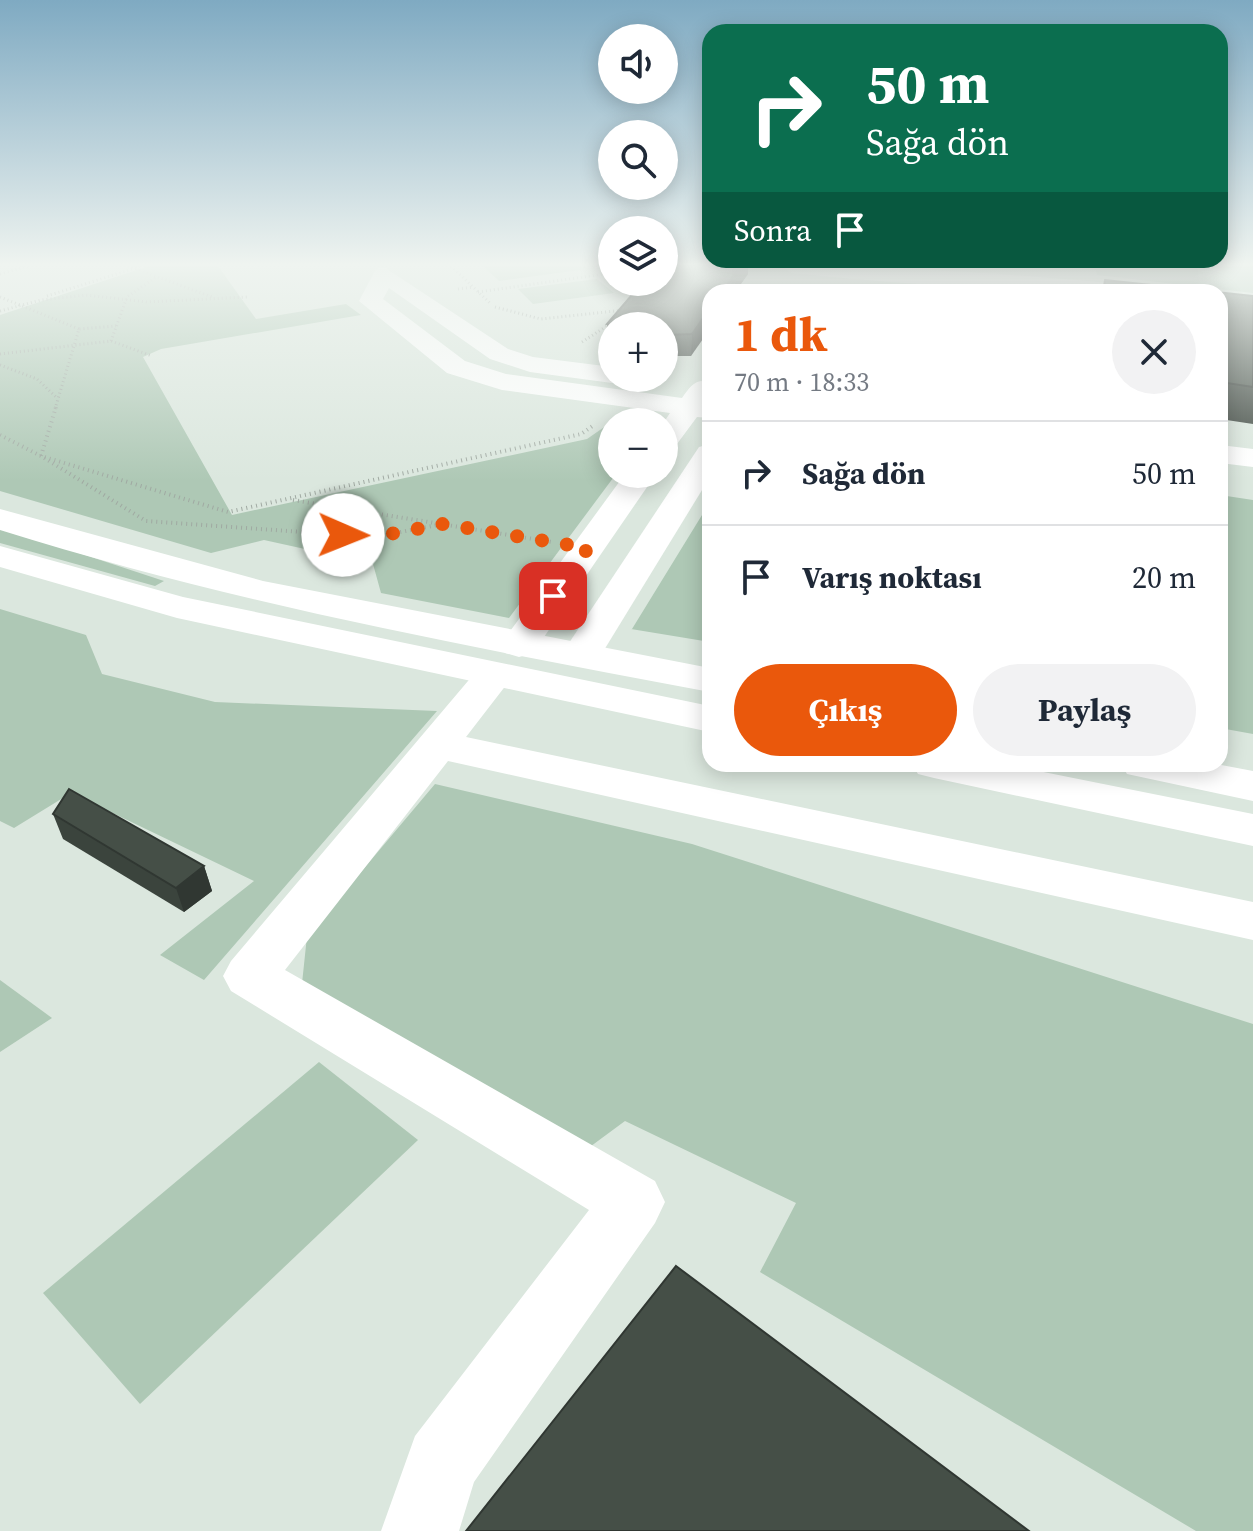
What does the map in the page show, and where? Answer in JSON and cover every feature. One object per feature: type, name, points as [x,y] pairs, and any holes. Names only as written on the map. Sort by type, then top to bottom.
[{"type":"street","points":[[418,337],[456,367],[502,382],[702,398]]},
{"type":"street","points":[[475,337],[499,354],[598,373]]},
{"type":"street","points":[[678,390],[702,398]]},
{"type":"street","points":[[678,426],[702,399]]},
{"type":"street","points":[[1228,455],[1253,458]]},
{"type":"street","points":[[581,655],[702,466]]},
{"type":"street","points":[[1228,478],[1253,481]]},
{"type":"street","points":[[420,1531],[442,1463],[633,1202],[250,976],[506,660],[631,488]]},
{"type":"street","points":[[0,519],[87,548],[296,602],[702,717]]},
{"type":"street","points":[[0,556],[177,607],[506,660],[581,655],[702,678]]},
{"type":"street","points":[[438,745],[1253,921]]},
{"type":"street","points":[[973,772],[1253,830]]},
{"type":"street","points":[[1183,772],[1253,786]]},
{"type":"path","points":[[41,456],[56,397],[77,337]]},
{"type":"path","points":[[555,367],[585,337]]},
{"type":"path","points":[[0,354],[111,341],[152,356]]},
{"type":"path","points":[[0,365],[37,379],[56,397]]},
{"type":"path","points":[[41,456],[228,512],[581,434],[598,421]]},
{"type":"path","points":[[0,435],[41,456],[146,521],[374,537],[443,524]]},
{"type":"path","points":[[288,499],[588,548]]},
{"type":"green space","points":[[0,337],[229,337],[161,349],[143,357],[232,515],[587,439],[598,431],[598,488],[606,488],[509,618],[381,593],[373,564],[264,540],[211,553],[0,491]]},
{"type":"green space","points":[[1228,496],[1253,500],[1253,734],[1228,729]]},
{"type":"green space","points":[[702,515],[702,641],[632,629]]},
{"type":"green space","points":[[0,527],[164,581],[155,586],[0,543]]},
{"type":"green space","points":[[0,609],[86,635],[102,674],[215,702],[437,711],[204,980],[160,955],[254,881],[71,793],[14,828],[0,821]]},
{"type":"green space","points":[[435,784],[692,844],[1253,1024],[1253,1531],[1196,1531],[760,1272],[796,1203],[625,1121],[583,1152],[301,993],[307,936]]},
{"type":"green space","points":[[0,980],[52,1018],[0,1052]]},
{"type":"green space","points":[[319,1062],[418,1140],[140,1404],[43,1293]]},
{"type":"building","points":[[1228,337],[1253,337],[1253,387],[1228,383]]},
{"type":"building","points":[[69,789],[204,866],[176,888],[53,814]]},
{"type":"building","points":[[676,1266],[1029,1531],[466,1531]]},
{"type":"route","points":[[343,535],[374,537],[443,524],[588,548],[553,596]]}]
